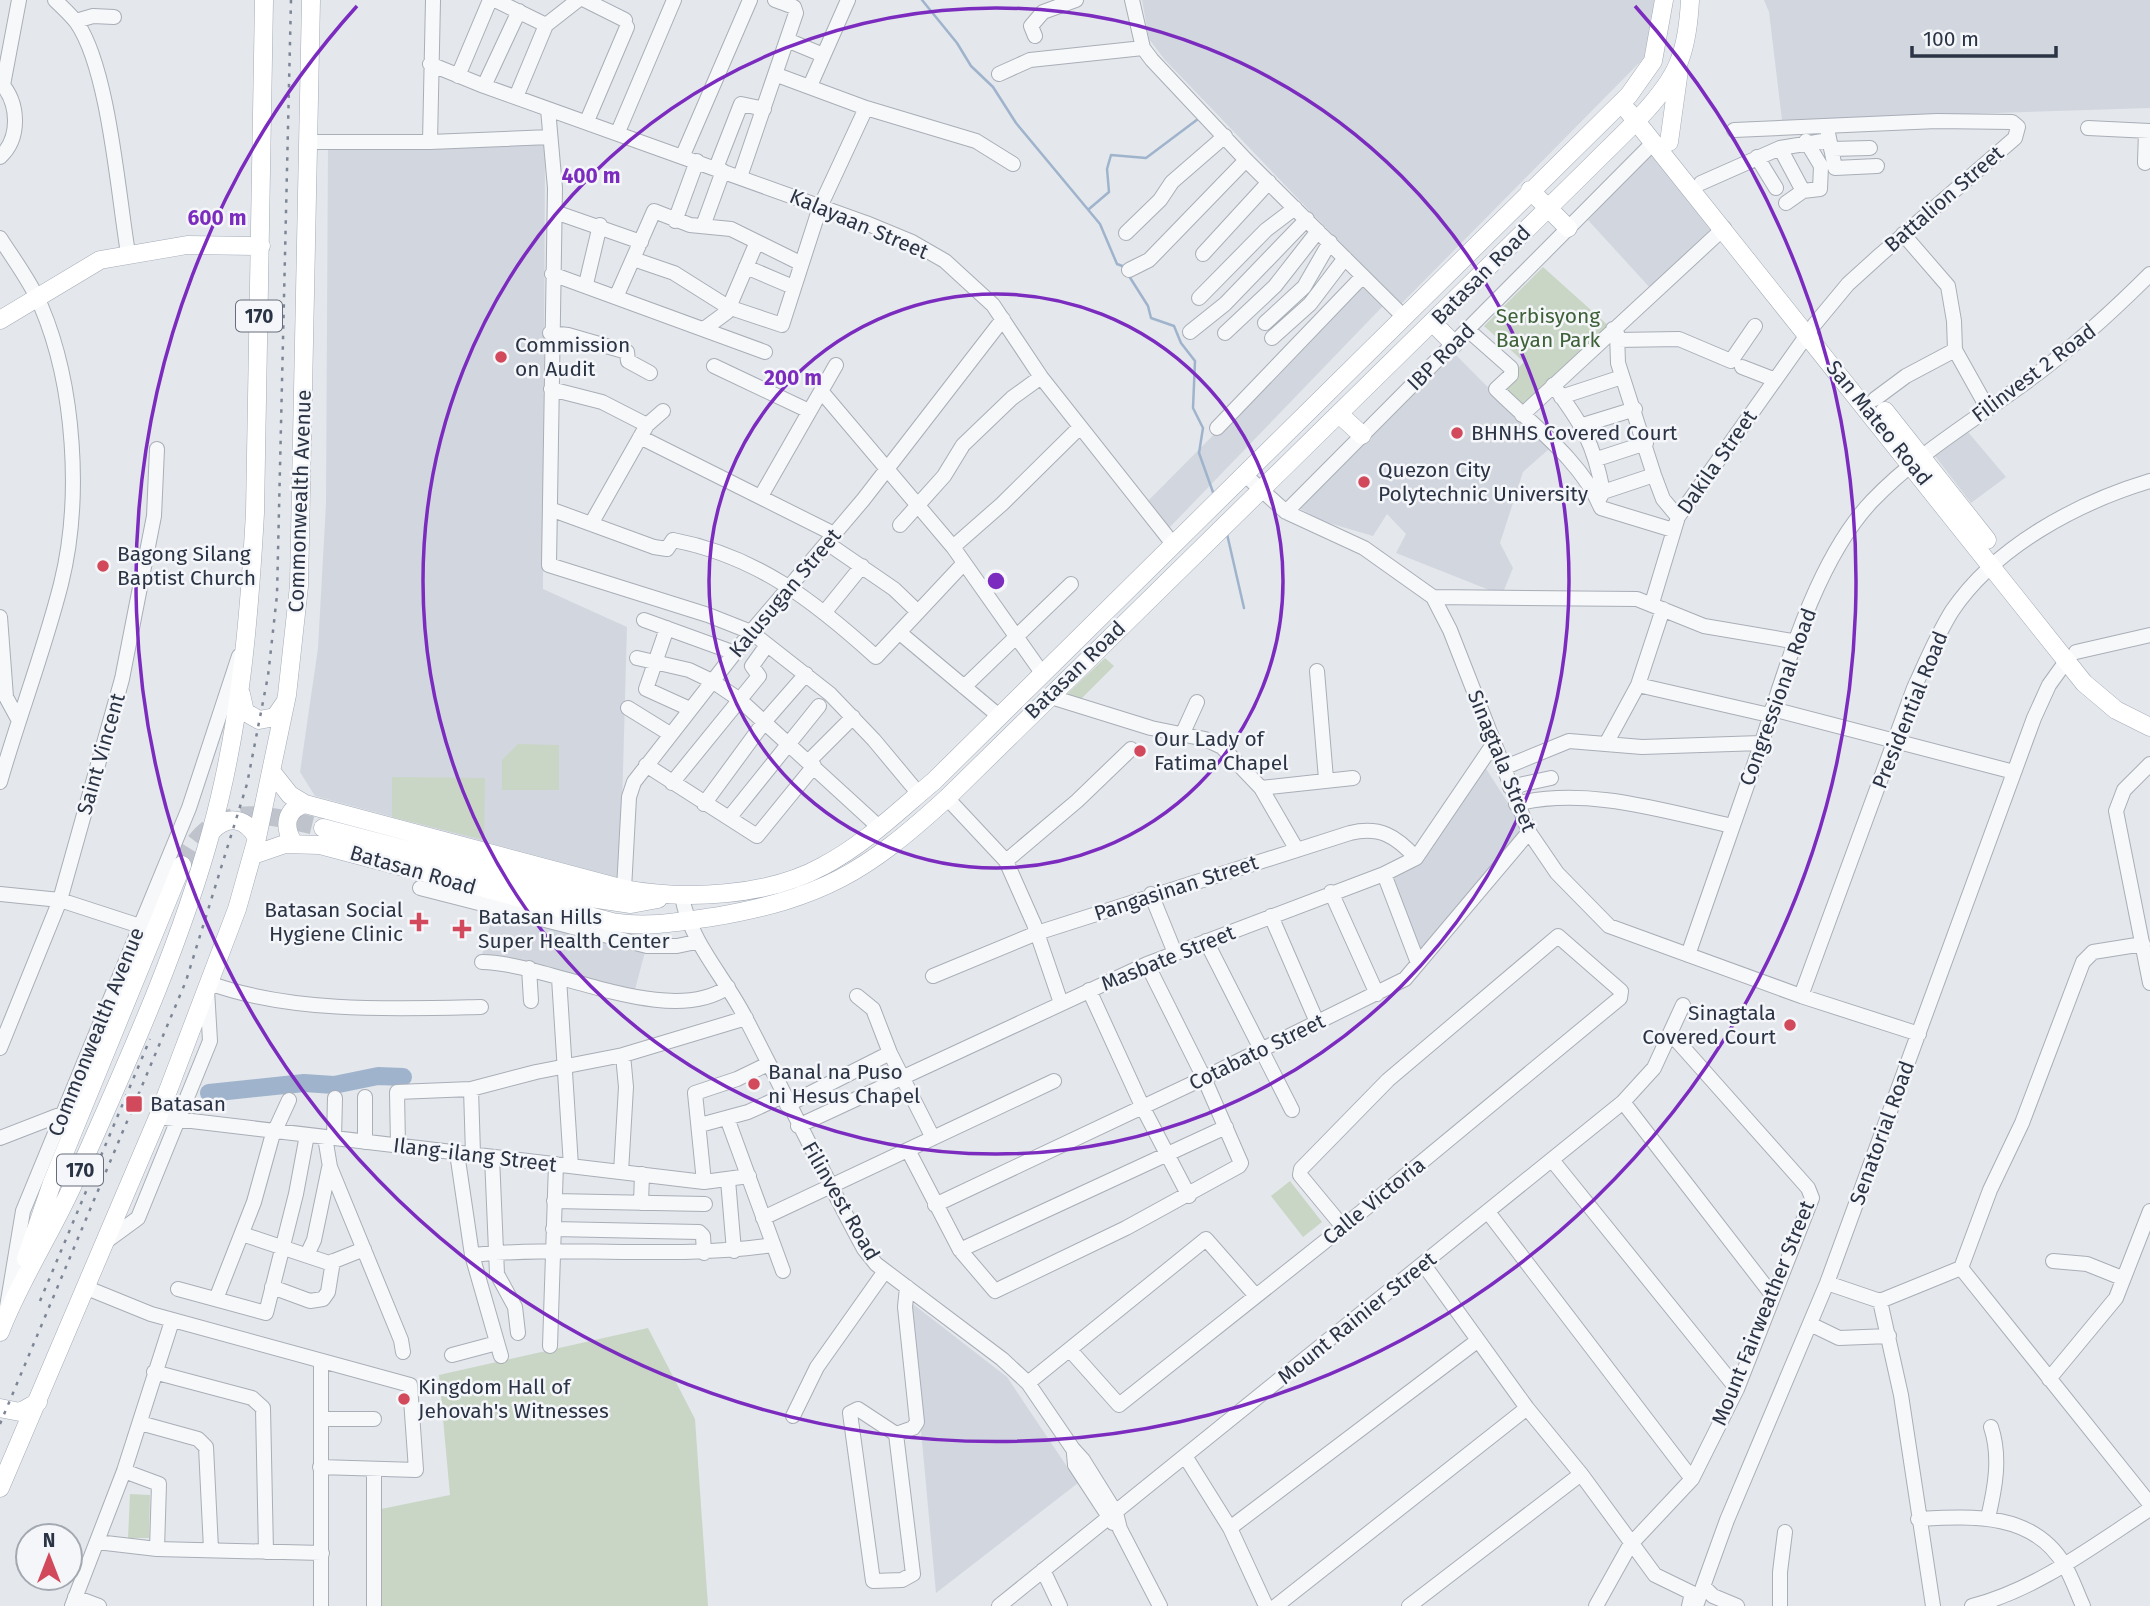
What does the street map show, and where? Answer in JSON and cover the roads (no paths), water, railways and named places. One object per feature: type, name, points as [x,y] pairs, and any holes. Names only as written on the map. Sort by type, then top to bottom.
[{"type":"main road","name":"Commonwealth Avenue","points":[[3,1326],[71,1191],[146,1018],[192,896],[212,831],[240,691],[255,513],[264,0]]},
{"type":"main road","name":"Commonwealth Avenue","points":[[1,1480],[108,1240],[208,986],[255,847],[287,695],[299,586],[302,521],[311,0]]},
{"type":"main road","name":"Batasan Road","points":[[255,847],[293,842],[334,848],[483,897],[619,923],[645,925],[687,921],[778,905],[830,886],[886,851],[947,798],[1048,696],[1260,489],[1340,415],[1526,231],[1525,217],[1625,99],[1653,61],[1664,0]]},
{"type":"main road","name":"Batasan Road","points":[[271,771],[290,795],[306,804],[624,889],[675,896],[761,886],[822,867],[880,828],[919,794],[1411,312],[1539,199],[1640,115],[1666,84],[1680,61],[1688,26],[1690,0]]},
{"type":"main road","points":[[1662,142],[1680,61]]},
{"type":"main road","name":"San Mateo Road","points":[[1625,99],[1662,142],[1724,228],[1875,399],[1916,460]]},
{"type":"main road","name":"San Mateo Road","points":[[1662,142],[1701,183],[1811,329],[2072,656],[2104,701],[2150,727]]},
{"type":"main road","points":[[1539,199],[1568,228]]},
{"type":"main road","points":[[0,320],[100,260],[128,253],[187,245],[261,246]]},
{"type":"main road","points":[[1411,312],[1421,317],[1416,340]]},
{"type":"main road","points":[[1433,323],[1454,344]]},
{"type":"main road","points":[[1340,415],[1362,435]]},
{"type":"main road","name":"San Mateo Road","points":[[2072,656],[2108,690],[2150,714]]},
{"type":"main road","points":[[240,691],[246,712],[259,720],[270,719],[279,713],[287,695]]},
{"type":"main road","points":[[293,842],[288,833],[288,818],[295,808],[306,804]]},
{"type":"main road","points":[[212,831],[224,821],[235,820],[250,827],[255,847]]},
{"type":"main road","points":[[323,828],[600,900],[631,904],[675,896]]},
{"type":"main road","points":[[3,1326],[52,1183],[181,865]]},
{"type":"main road","points":[[0,1408],[20,1412],[38,1402]]},
{"type":"street","points":[[0,157],[10,144],[15,116],[11,96],[1,84],[19,0]]},
{"type":"street","points":[[55,0],[76,21],[86,38],[100,80],[128,253]]},
{"type":"street","points":[[430,142],[433,0]]},
{"type":"street","points":[[458,76],[490,0]]},
{"type":"street","points":[[495,0],[546,24]]},
{"type":"street","points":[[516,97],[546,24],[578,0]]},
{"type":"street","points":[[585,0],[626,24],[587,121]]},
{"type":"street","points":[[618,132],[674,0]]},
{"type":"street","points":[[683,155],[750,0]]},
{"type":"street","points":[[740,177],[777,75],[796,11],[775,0]]},
{"type":"street","points":[[810,86],[848,0]]},
{"type":"street","points":[[1035,36],[1031,26],[1043,12],[1076,0]]},
{"type":"street","points":[[1132,0],[1143,48],[1246,160],[1363,276],[1411,312]]},
{"type":"street","points":[[484,86],[519,11]]},
{"type":"street","points":[[76,21],[93,16],[114,17]]},
{"type":"street","points":[[787,40],[823,55]]},
{"type":"street","points":[[999,74],[1030,60],[1143,48]]},
{"type":"street","name":"Kalayaan Street","points":[[430,64],[484,86],[683,155],[912,242],[945,261],[993,305],[1041,377],[1173,544]]},
{"type":"street","points":[[777,75],[866,107],[976,141],[1013,164]]},
{"type":"street","points":[[703,226],[741,104],[746,102],[764,109]]},
{"type":"street","points":[[633,259],[674,273],[728,307],[782,325],[820,207],[866,107]]},
{"type":"street","points":[[548,109],[555,212],[550,333],[549,565],[708,615],[751,632],[806,674],[853,717],[919,794]]},
{"type":"street","name":"Battalion Street","points":[[1734,130],[1828,138],[1937,121],[2016,123],[2015,138],[1848,284],[1811,329]]},
{"type":"street","points":[[2088,128],[2148,131],[2146,163]]},
{"type":"street","points":[[1126,233],[1160,200],[1172,182],[1225,136]]},
{"type":"street","points":[[307,142],[430,142],[550,137]]},
{"type":"street","points":[[1828,138],[1835,168],[1877,166]]},
{"type":"street","points":[[1701,183],[1756,157],[1806,141],[1828,138],[1870,148]]},
{"type":"street","points":[[1786,203],[1803,191],[1820,189],[1821,166],[1806,141]]},
{"type":"street","name":"IBP Road","points":[[1286,512],[1568,228],[1662,142]]},
{"type":"street","points":[[1780,148],[1803,191]]},
{"type":"street","points":[[1756,157],[1776,188]]},
{"type":"street","points":[[1129,270],[1158,252],[1246,160]]},
{"type":"street","points":[[675,221],[697,161]]},
{"type":"street","points":[[1203,254],[1269,182]]},
{"type":"street","points":[[1199,298],[1266,230],[1295,208]]},
{"type":"street","points":[[617,295],[654,211],[675,221],[731,229],[756,244],[800,263]]},
{"type":"street","points":[[555,212],[600,225],[641,242]]},
{"type":"street","points":[[1190,332],[1225,304],[1307,219]]},
{"type":"street","points":[[586,284],[600,225]]},
{"type":"street","points":[[1522,415],[1557,391],[1724,228]]},
{"type":"street","points":[[1225,333],[1247,315],[1293,264],[1318,231]]},
{"type":"street","points":[[1903,234],[1948,286],[1954,321],[1955,350],[1988,409]]},
{"type":"street","points":[[0,238],[36,296],[56,348],[73,465],[71,512],[61,583],[0,782]]},
{"type":"street","points":[[1265,323],[1304,287],[1330,242]]},
{"type":"street","points":[[704,330],[721,318],[728,307],[756,244]]},
{"type":"street","points":[[1272,338],[1310,304],[1345,258]]},
{"type":"street","points":[[746,267],[793,287]]},
{"type":"street","points":[[552,274],[617,295],[765,352]]},
{"type":"street","name":"Filinvest 2 Road","points":[[1916,460],[2095,328],[2150,274]]},
{"type":"street","points":[[1217,428],[1363,276]]},
{"type":"street","name":"Kalusugan Street","points":[[624,889],[629,797],[634,782],[1003,319]]},
{"type":"street","points":[[1615,335],[1679,339],[1731,361],[1755,326]]},
{"type":"street","name":"Dakila Street","points":[[1607,742],[1638,685],[1676,524],[1773,379],[1811,329]]},
{"type":"street","points":[[1468,330],[1511,369],[1511,375],[1496,389],[1600,496]]},
{"type":"street","points":[[550,333],[568,335],[627,352],[628,361],[650,373]]},
{"type":"street","points":[[1615,335],[1622,377],[1635,409],[1654,475],[1676,524]]},
{"type":"street","points":[[1875,399],[1906,376],[1955,350]]},
{"type":"street","points":[[761,496],[836,365]]},
{"type":"street","points":[[714,366],[809,411]]},
{"type":"street","points":[[1742,367],[1773,379]]},
{"type":"street","points":[[900,526],[944,476],[962,445],[1012,398],[1041,377]]},
{"type":"street","points":[[1557,391],[1622,377]]},
{"type":"street","points":[[551,389],[601,402],[643,431],[831,538],[918,612]]},
{"type":"street","points":[[821,391],[953,547],[1042,673]]},
{"type":"street","points":[[1557,391],[1583,425],[1597,459],[1601,508],[1676,524]]},
{"type":"street","points":[[1583,425],[1635,409]]},
{"type":"street","points":[[591,524],[643,431],[663,411]]},
{"type":"street","points":[[953,547],[1002,504],[1080,427]]},
{"type":"street","points":[[1597,459],[1646,443]]},
{"type":"street","name":"Saint Vincent","points":[[0,1048],[60,901],[132,639],[154,516],[157,449]]},
{"type":"street","name":"Congressional Road","points":[[1688,955],[1823,570],[1870,502],[1916,460]]},
{"type":"street","name":"Sinagtala Street","points":[[1245,475],[1286,512],[1364,548],[1433,597],[1455,641],[1529,832],[1557,873],[1609,926],[1801,996],[1919,1034]]},
{"type":"street","points":[[1600,496],[1654,475]]},
{"type":"street","name":"Presidential Road","points":[[1801,996],[1894,741],[1935,641],[1954,610],[1997,564],[2039,531],[2079,508],[2150,481]]},
{"type":"street","points":[[550,509],[654,547],[667,549],[673,540],[764,569],[791,587],[876,657],[964,563]]},
{"type":"street","points":[[824,613],[862,566]]},
{"type":"street","points":[[964,687],[1071,584]]},
{"type":"street","points":[[1433,597],[1637,599],[1704,626],[1798,642]]},
{"type":"street","points":[[0,617],[6,697],[18,719]]},
{"type":"street","points":[[643,620],[735,653]]},
{"type":"street","points":[[667,628],[646,689],[690,709]]},
{"type":"street","name":"Commonwealth Avenue","points":[[3,1326],[23,1211],[188,808],[247,631]]},
{"type":"street","points":[[900,633],[999,716]]},
{"type":"street","points":[[2072,656],[2150,635]]},
{"type":"street","points":[[672,783],[759,676],[752,666],[767,645]]},
{"type":"street","name":"Senatorial Road","points":[[1696,1599],[1827,1283],[2014,772],[2047,689],[2072,656]]},
{"type":"street","points":[[637,658],[657,661],[712,681],[740,700],[880,828]]},
{"type":"street","points":[[1317,671],[1326,779]]},
{"type":"street","points":[[705,804],[765,721],[806,674]]},
{"type":"street","points":[[1638,685],[1771,712],[2014,772]]},
{"type":"street","points":[[1048,696],[1182,735],[1205,738],[1223,747],[1261,788],[1297,850]]},
{"type":"street","points":[[1182,735],[1197,702]]},
{"type":"street","points":[[729,818],[819,706]]},
{"type":"street","points":[[628,708],[670,734]]},
{"type":"street","points":[[646,765],[757,836],[811,763],[853,717]]},
{"type":"street","points":[[1503,768],[1569,741],[1607,742],[1642,747],[1761,743]]},
{"type":"street","name":"Masbate Street","points":[[798,1126],[1147,964],[1384,874],[1416,858],[1494,743]]},
{"type":"street","points":[[1006,860],[1060,816],[1131,749]]},
{"type":"street","points":[[2150,764],[2124,790],[2116,811],[2150,983]]},
{"type":"street","points":[[1261,788],[1353,778]]},
{"type":"street","points":[[1510,788],[1551,778]]},
{"type":"street","points":[[947,798],[1006,860],[1037,933],[1061,1003]]},
{"type":"street","points":[[1516,804],[1539,798],[1578,798],[1636,806],[1732,826]]},
{"type":"street","name":"Pangasinan Street","points":[[933,976],[1037,933],[1151,894],[1350,833],[1376,830],[1400,840],[1416,858]]},
{"type":"street","name":"Cotabato Street","points":[[935,1205],[1143,1108],[1405,979],[1529,832]]},
{"type":"street","points":[[1384,874],[1418,963]]},
{"type":"street","points":[[419,888],[483,897],[647,946],[677,946],[696,942]]},
{"type":"street","points":[[1331,892],[1377,994]]},
{"type":"street","points":[[0,894],[60,901],[140,926]]},
{"type":"street","points":[[1151,894],[1175,953]]},
{"type":"street","name":"Filinvest Road","points":[[675,896],[696,942],[746,1018],[798,1126],[864,1249],[885,1271],[1002,1359],[1028,1383],[1083,1460],[1160,1606]]},
{"type":"street","points":[[1271,916],[1317,1022]]},
{"type":"street","name":"Calle Victoria","points":[[1070,1350],[1119,1405],[1343,1227],[1620,998],[1620,991],[1559,936],[1388,1080],[1301,1169],[1300,1175],[1343,1227]]},
{"type":"street","points":[[1206,941],[1292,1110]]},
{"type":"street","points":[[1827,1283],[1880,1301],[1961,1268],[1990,1190],[2022,1123],[2082,962],[2094,952],[2143,944]]},
{"type":"street","points":[[482,961],[528,968],[612,993],[698,1000],[718,994],[728,987]]},
{"type":"street","points":[[908,1150],[960,1250],[995,1291],[1189,1196],[1241,1163],[1204,1078],[1147,964]]},
{"type":"street","points":[[528,968],[531,1001]]},
{"type":"street","points":[[550,1346],[554,1201],[564,1165],[567,1065],[559,978]]},
{"type":"street","points":[[208,986],[310,1004],[402,1009],[481,1007]]},
{"type":"street","name":"Commonwealth Avenue","points":[[108,1240],[138,1218],[179,1120],[210,1041],[208,986]]},
{"type":"street","points":[[1089,990],[1143,1108],[1189,1196]]},
{"type":"street","points":[[858,996],[873,1009],[890,1053],[933,1138]]},
{"type":"street","name":"Mount Rainier Street","points":[[999,1606],[1623,1102],[1654,1068],[1672,1035],[1683,1005]]},
{"type":"street","points":[[398,1146],[397,1091],[471,1089],[567,1065],[623,1055],[746,1018]]},
{"type":"street","name":"Mount Fairweather Street","points":[[1596,1606],[1630,1545],[1692,1479],[1737,1389],[1812,1193],[1672,1035]]},
{"type":"street","points":[[700,1125],[785,1100],[890,1053]]},
{"type":"street","points":[[621,1172],[626,1087],[623,1055]]},
{"type":"street","points":[[704,1182],[695,1093],[737,1079],[768,1064]]},
{"type":"street","points":[[762,1218],[1054,1081]]},
{"type":"street","points":[[471,1089],[473,1154]]},
{"type":"street","points":[[365,1097],[365,1142]]},
{"type":"street","points":[[307,1255],[316,1233],[330,1167],[335,1098]]},
{"type":"street","points":[[216,1299],[289,1100]]},
{"type":"street","points":[[1623,1102],[1773,1296]]},
{"type":"street","points":[[0,1138],[62,1114]]},
{"type":"street","name":"Ilang-ilang Street","points":[[158,1117],[704,1182],[749,1176]]},
{"type":"street","points":[[727,1118],[783,1270]]},
{"type":"street","points":[[960,1250],[1226,1127]]},
{"type":"street","points":[[178,1289],[265,1313],[283,1246],[307,1135]]},
{"type":"street","points":[[452,1355],[499,1350],[472,1255],[457,1153]]},
{"type":"street","points":[[492,1157],[499,1282],[515,1307],[518,1333]]},
{"type":"street","points":[[1552,1160],[1737,1389]]},
{"type":"street","points":[[330,1167],[401,1339],[403,1352]]},
{"type":"street","points":[[641,1203],[642,1174]]},
{"type":"street","points":[[728,1180],[734,1251]]},
{"type":"street","points":[[554,1201],[705,1204]]},
{"type":"street","points":[[2049,1379],[2106,1313],[2150,1211]]},
{"type":"street","points":[[1488,1212],[1692,1479]]},
{"type":"street","points":[[553,1229],[699,1233],[703,1236],[704,1253]]},
{"type":"street","points":[[242,1234],[333,1261],[364,1249]]},
{"type":"street","points":[[1028,1383],[1206,1239],[1256,1296]]},
{"type":"street","points":[[472,1255],[552,1251],[704,1253],[773,1245]]},
{"type":"street","points":[[272,1287],[310,1301],[323,1299],[328,1292],[333,1261]]},
{"type":"street","points":[[2053,1261],[2087,1264],[2122,1278]]},
{"type":"street","points":[[1424,1265],[1477,1341],[1581,1474],[1630,1545],[1655,1575],[1689,1590],[1696,1599],[1713,1596],[1737,1606]]},
{"type":"street","points":[[1961,1268],[2150,1506],[2065,1565],[1987,1602],[1972,1606]]},
{"type":"street","points":[[793,1416],[817,1367],[885,1271]]},
{"type":"street","points":[[896,1434],[913,1427],[917,1422],[905,1307],[907,1287]]},
{"type":"street","points":[[87,1288],[172,1321],[407,1384],[412,1388],[418,1466],[412,1471],[320,1467]]},
{"type":"street","points":[[1880,1301],[1889,1336],[1933,1606]]},
{"type":"street","points":[[99,1606],[74,1602],[124,1471],[172,1321]]},
{"type":"street","points":[[1810,1324],[1839,1338],[1889,1336]]},
{"type":"street","points":[[1230,1528],[1477,1341]]},
{"type":"street","points":[[321,1361],[321,1606]]},
{"type":"street","points":[[154,1372],[252,1398],[263,1408],[266,1552]]},
{"type":"street","points":[[1276,1606],[1527,1408]]},
{"type":"street","points":[[858,1409],[896,1434],[913,1574],[902,1580],[873,1581],[850,1413],[858,1409]]},
{"type":"street","points":[[321,1419],[374,1419]]},
{"type":"street","points":[[140,1423],[198,1439],[206,1447],[211,1549]]},
{"type":"street","points":[[1988,1518],[1997,1454],[1991,1427]]},
{"type":"street","points":[[1185,1456],[1230,1528],[1266,1606]]},
{"type":"street","points":[[374,1469],[374,1606]]},
{"type":"street","points":[[124,1471],[159,1484],[157,1549]]},
{"type":"street","points":[[1409,1606],[1581,1474]]},
{"type":"street","points":[[1918,1519],[1988,1518],[2017,1524],[2030,1530],[2046,1541],[2065,1565],[2083,1606]]},
{"type":"street","points":[[1780,1606],[1780,1572],[1785,1532]]},
{"type":"street","points":[[96,1542],[157,1549],[322,1553]]},
{"type":"street","points":[[1043,1570],[1060,1606]]},
{"type":"waterway","points":[[922,0],[957,43],[971,66],[993,87],[1016,123],[1100,224],[1117,264],[1125,267]]},
{"type":"waterway","points":[[1089,209],[1109,192],[1107,169],[1111,155],[1146,158],[1198,119]]},
{"type":"waterway","points":[[1129,276],[1148,306],[1151,318],[1174,326],[1181,343],[1195,361],[1193,408],[1203,428],[1199,453],[1214,495]]},
{"type":"waterway","points":[[1227,534],[1244,608]]},
{"type":"waterway","points":[[209,1093],[304,1083],[334,1085],[378,1076],[403,1077]]},
{"type":"tunnel","points":[[182,865],[194,843],[208,829],[224,820],[261,816],[323,828]]},
{"type":"railway","points":[[0,1424],[186,981],[247,784],[268,676],[277,595],[291,0]]},
{"type":"railway","points":[[40,1301],[150,1039]]},
{"type":"place","name":"Commission on Audit","points":[[501,357]]},
{"type":"place","name":"BHNHS Covered Court","points":[[1457,433]]},
{"type":"place","name":"Quezon City Polytechnic University","points":[[1364,482]]},
{"type":"place","name":"Bagong Silang Baptist Church","points":[[103,566]]},
{"type":"place","name":"Our Lady of Fatima Chapel","points":[[1140,751]]},
{"type":"place","name":"Batasan Social Hygiene Clinic","points":[[419,922]]},
{"type":"place","name":"Batasan Hills Super Health Center","points":[[462,929]]},
{"type":"place","name":"Sinagtala Covered Court","points":[[1790,1025]]},
{"type":"place","name":"Banal na Puso ni Hesus Chapel","points":[[754,1084]]},
{"type":"place","name":"Batasan","points":[[134,1104]]},
{"type":"place","name":"Kingdom Hall of Jehovah's Witnesses","points":[[404,1399]]},
{"type":"park label","name":"Serbisyong Bayan Park","points":[[1548,328]]}]
